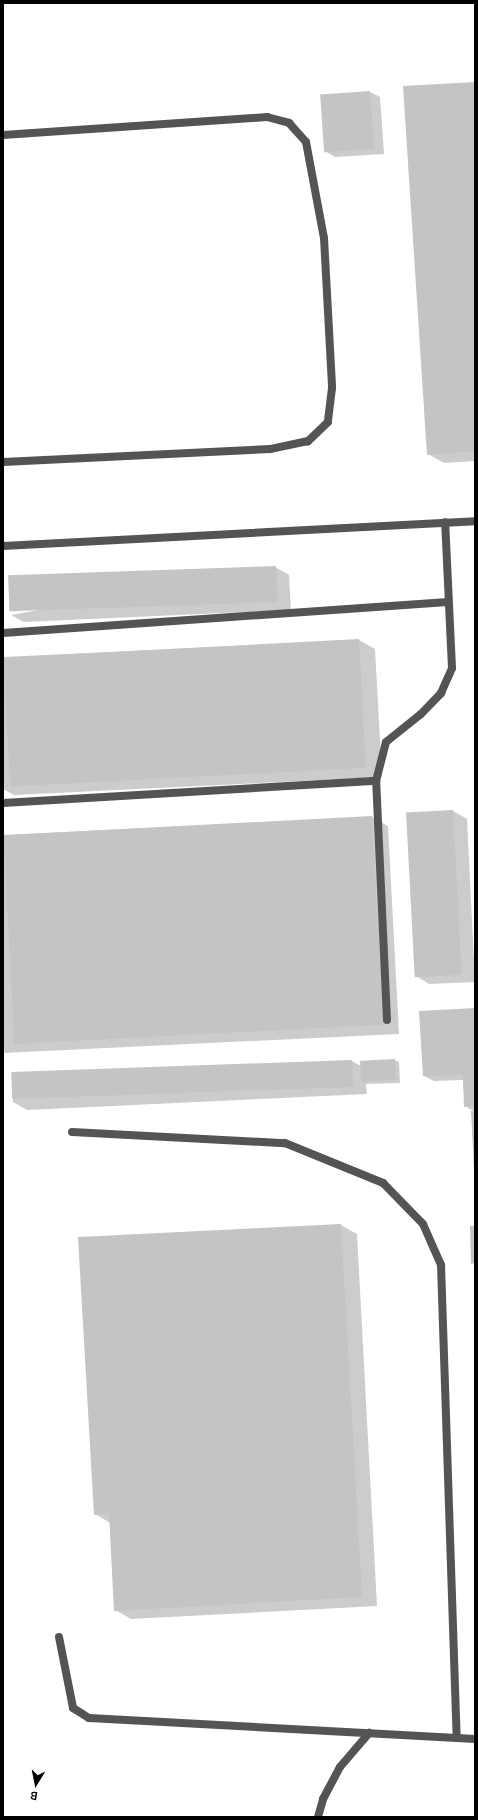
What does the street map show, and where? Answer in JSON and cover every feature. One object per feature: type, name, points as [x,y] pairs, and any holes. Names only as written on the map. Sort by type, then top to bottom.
[{"type":"street","points":[[3,135],[266,117],[289,123],[306,142],[324,238],[332,388],[328,422],[308,441],[270,449],[3,462]]},
{"type":"street","points":[[3,546],[475,521]]},
{"type":"street","points":[[387,1020],[376,781],[386,742],[421,714],[441,693],[452,668],[445,522]]},
{"type":"street","points":[[3,633],[448,602]]},
{"type":"street","points":[[3,803],[376,781]]},
{"type":"street","points":[[72,1132],[285,1143],[383,1183],[423,1224],[441,1265],[457,1738]]},
{"type":"street","points":[[59,1637],[73,1708],[89,1718],[475,1739]]},
{"type":"street","points":[[318,1817],[322,1800],[340,1767],[369,1733]]},
{"type":"building","points":[[475,82],[475,451],[427,455],[403,86]]},
{"type":"building","points":[[370,91],[374,149],[324,152],[320,94]]},
{"type":"building","points":[[276,566],[277,602],[9,611],[8,575]]},
{"type":"building","points":[[359,639],[366,768],[10,786],[3,658]]},
{"type":"building","points":[[453,810],[462,975],[415,977],[406,812]]},
{"type":"building","points":[[372,816],[383,1025],[14,1044],[4,835]]},
{"type":"building","points":[[475,1008],[475,1106],[464,1107],[463,1075],[423,1076],[419,1011]]},
{"type":"building","points":[[395,1059],[396,1080],[361,1082],[360,1061]]},
{"type":"building","points":[[352,1060],[353,1087],[12,1099],[11,1072]]},
{"type":"building","points":[[471,1111],[475,1111],[475,1171],[474,1171]]},
{"type":"building","points":[[341,1224],[362,1597],[114,1611],[109,1514],[94,1515],[78,1237]]},
{"type":"building","points":[[470,1226],[475,1226],[475,1263],[471,1264]]}]
